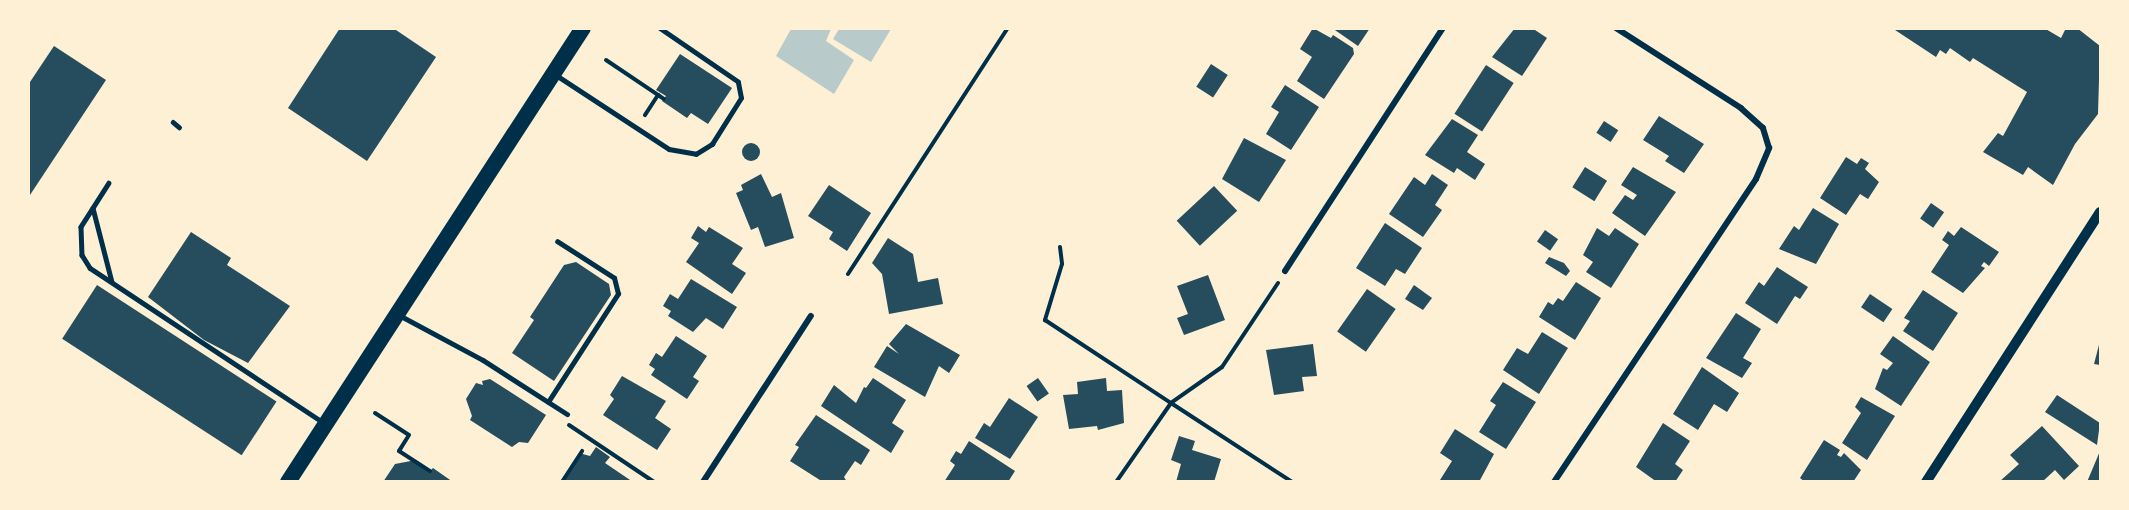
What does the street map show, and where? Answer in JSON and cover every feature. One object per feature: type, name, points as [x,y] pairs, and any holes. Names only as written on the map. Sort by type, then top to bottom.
[{"type":"highway","points":[[288,482],[584,28]]},
{"type":"street","points":[[1285,271],[1443,28]]},
{"type":"street","points":[[1554,482],[1756,179],[1766,159],[1769,138],[1741,108],[1616,28]]},
{"type":"street","points":[[1926,482],[2100,212]]},
{"type":"street","points":[[703,482],[811,316]]},
{"type":"lane","points":[[554,73],[669,149],[696,154],[712,144],[741,98],[738,82],[659,28]]},
{"type":"lane","points":[[173,122],[179,127]]},
{"type":"lane","points":[[109,183],[81,227],[82,255],[90,268],[325,423]]},
{"type":"lane","points":[[93,208],[112,282]]},
{"type":"lane","points":[[548,402],[618,294],[614,278],[558,242]]},
{"type":"lane","points":[[397,313],[483,360],[567,414]]},
{"type":"path","points":[[848,274],[1008,28]]},
{"type":"path","points":[[606,60],[664,99]]},
{"type":"path","points":[[645,114],[658,95]]},
{"type":"path","points":[[1060,247],[1062,264],[1045,320],[1292,482]]},
{"type":"path","points":[[1116,482],[1171,404],[1221,367],[1285,271]]},
{"type":"path","points":[[375,413],[409,435],[399,451],[430,471]]},
{"type":"path","points":[[575,429],[654,482]]},
{"type":"path","points":[[562,482],[582,451]]},
{"type":"shaded area","points":[[791,29],[831,29],[826,41],[854,60],[834,94],[776,56]]},
{"type":"shaded area","points":[[839,29],[891,29],[871,62],[833,39]]},
{"type":"building","points":[[340,28],[393,28],[436,57],[367,161],[288,108]]},
{"type":"building","points":[[1313,28],[1331,38],[1333,35],[1353,48],[1354,54],[1324,99],[1297,81],[1312,57],[1300,49]]},
{"type":"building","points":[[1332,28],[1370,28],[1358,46]]},
{"type":"building","points":[[1515,28],[1532,28],[1547,38],[1522,76],[1492,57]]},
{"type":"building","points":[[1892,28],[2044,28],[2061,38],[2066,28],[2077,28],[2100,46],[2098,114],[2075,144],[2053,185],[2028,167],[2023,175],[1983,152],[1998,133],[2003,136],[2027,92],[1973,58],[1970,62],[1950,48],[1946,54],[1940,50],[1936,57]]},
{"type":"building","points":[[54,46],[106,80],[28,198],[28,85]]},
{"type":"building","points":[[680,54],[732,88],[708,124],[691,113],[687,118],[662,101],[666,96],[656,90]]},
{"type":"building","points":[[1211,64],[1228,75],[1213,98],[1196,87]]},
{"type":"building","points":[[1486,65],[1514,83],[1482,132],[1454,114]]},
{"type":"building","points":[[1285,85],[1319,107],[1291,150],[1266,134],[1279,112],[1271,107]]},
{"type":"building","points":[[1659,116],[1704,144],[1684,173],[1665,161],[1669,156],[1643,140]]},
{"type":"building","points":[[1452,119],[1478,135],[1467,152],[1485,164],[1475,180],[1457,168],[1454,173],[1425,155]]},
{"type":"building","points":[[1604,121],[1618,130],[1611,142],[1596,133]]},
{"type":"building","points":[[1244,138],[1286,160],[1259,202],[1222,179]]},
{"type":"building","points":[[747,143],[755,143],[760,148],[758,159],[747,161],[742,156],[742,148]]},
{"type":"building","points":[[1846,157],[1857,164],[1861,158],[1869,163],[1865,169],[1879,182],[1868,199],[1860,194],[1846,215],[1820,198]]},
{"type":"building","points":[[1585,167],[1607,181],[1594,201],[1572,187]]},
{"type":"building","points":[[1633,167],[1676,192],[1645,236],[1612,213],[1625,195],[1633,200],[1637,195],[1621,185]]},
{"type":"building","points":[[761,174],[772,197],[781,193],[794,238],[765,247],[758,227],[751,230],[736,193],[743,190],[741,185]]},
{"type":"building","points":[[1432,174],[1448,185],[1435,205],[1442,210],[1423,237],[1389,214],[1414,177],[1425,185]]},
{"type":"building","points":[[829,185],[871,213],[847,251],[829,239],[833,232],[808,216]]},
{"type":"building","points":[[1214,186],[1237,211],[1200,246],[1177,221]]},
{"type":"building","points":[[1931,203],[1944,212],[1933,228],[1920,219]]},
{"type":"building","points":[[1813,208],[1839,224],[1816,264],[1779,249],[1794,226],[1799,230]]},
{"type":"building","points":[[1385,223],[1422,248],[1405,274],[1396,269],[1385,286],[1356,268]]},
{"type":"building","points":[[698,226],[706,232],[709,227],[743,248],[732,264],[746,273],[732,294],[686,262],[699,243],[691,238]]},
{"type":"building","points":[[1961,227],[1999,252],[1989,266],[1984,262],[1981,266],[1985,268],[1963,293],[1931,272],[1949,245],[1942,240],[1948,231],[1954,236]]},
{"type":"building","points":[[1597,228],[1609,236],[1615,228],[1639,244],[1611,288],[1586,272],[1593,262],[1583,255]]},
{"type":"building","points":[[1545,230],[1558,239],[1550,251],[1537,241]]},
{"type":"building","points":[[191,232],[231,258],[227,265],[290,306],[248,363],[204,340],[148,297]]},
{"type":"building","points":[[888,238],[913,254],[918,282],[938,278],[943,304],[889,314],[882,274],[872,263]]},
{"type":"building","points":[[1549,257],[1564,263],[1570,271],[1566,276],[1545,263]]},
{"type":"building","points":[[576,262],[609,284],[611,295],[554,381],[512,353],[534,320],[530,317],[564,265]]},
{"type":"building","points":[[1777,267],[1808,287],[1800,299],[1795,296],[1777,324],[1745,303],[1759,282],[1764,286]]},
{"type":"building","points":[[1208,275],[1225,320],[1184,335],[1177,318],[1188,314],[1177,286]]},
{"type":"building","points":[[691,279],[737,307],[723,329],[706,318],[693,332],[668,316],[671,311],[663,306],[670,294],[678,299]]},
{"type":"building","points":[[1576,282],[1601,298],[1575,340],[1539,317],[1548,302],[1553,305],[1558,298],[1563,301]]},
{"type":"building","points":[[97,285],[276,402],[242,455],[62,339]]},
{"type":"building","points":[[1414,285],[1432,298],[1423,310],[1405,299]]},
{"type":"building","points":[[1367,289],[1396,309],[1366,352],[1337,332]]},
{"type":"building","points":[[1923,290],[1958,313],[1933,351],[1903,331],[1910,321],[1904,318]]},
{"type":"building","points":[[1870,294],[1892,309],[1883,322],[1861,307]]},
{"type":"building","points":[[1736,313],[1761,329],[1743,358],[1752,363],[1742,378],[1706,358]]},
{"type":"building","points":[[906,324],[960,355],[949,373],[939,366],[925,397],[874,367],[887,346],[899,354],[889,344]]},
{"type":"building","points":[[1542,332],[1568,348],[1539,394],[1503,370],[1517,348],[1528,354]]},
{"type":"building","points":[[676,336],[707,356],[693,377],[699,381],[687,399],[651,375],[655,369],[649,365],[656,353],[662,357]]},
{"type":"building","points":[[1893,336],[1930,362],[1901,406],[1875,389],[1883,368],[1887,370],[1893,363],[1880,354]]},
{"type":"building","points":[[2100,341],[2100,365],[2094,364]]},
{"type":"building","points":[[1313,344],[1317,376],[1302,377],[1304,391],[1274,395],[1266,350]]},
{"type":"building","points":[[1702,367],[1739,393],[1727,412],[1714,404],[1698,430],[1673,414]]},
{"type":"building","points":[[622,376],[666,401],[655,418],[671,429],[657,450],[603,415],[614,399],[610,395]]},
{"type":"building","points":[[873,378],[906,400],[892,423],[904,431],[891,453],[821,406],[834,385],[856,403],[864,387],[866,388]]},
{"type":"building","points":[[1038,378],[1049,394],[1037,402],[1027,386]]},
{"type":"building","points":[[1106,378],[1107,391],[1122,390],[1124,423],[1098,430],[1097,426],[1069,429],[1063,395],[1078,394],[1077,382]]},
{"type":"building","points":[[490,379],[546,415],[528,443],[519,442],[512,447],[470,420],[472,416],[466,399],[476,383],[483,385],[482,381]]},
{"type":"building","points":[[1503,382],[1536,402],[1506,449],[1479,432],[1496,405],[1490,401]]},
{"type":"building","points":[[2057,395],[2100,423],[2097,445],[2045,412]]},
{"type":"building","points":[[1861,397],[1895,416],[1867,460],[1842,443],[1861,413],[1855,407]]},
{"type":"building","points":[[1009,398],[1038,417],[1010,459],[975,438],[984,423],[990,427]]},
{"type":"building","points":[[816,415],[870,450],[861,465],[855,461],[844,477],[847,482],[823,482],[790,461],[799,447],[795,445]]},
{"type":"building","points":[[1663,423],[1690,441],[1675,464],[1683,470],[1675,482],[1657,482],[1636,467]]},
{"type":"building","points":[[2042,426],[2079,466],[2064,480],[2055,470],[2042,482],[1999,482],[2019,464],[2010,455]]},
{"type":"building","points":[[1455,429],[1494,454],[1479,482],[1440,480],[1452,461],[1440,453]]},
{"type":"building","points":[[1179,436],[1195,441],[1192,450],[1221,459],[1214,482],[1176,482],[1181,464],[1171,460]]},
{"type":"building","points":[[1824,440],[1840,450],[1837,455],[1841,457],[1844,453],[1861,470],[1853,482],[1805,482],[1800,478]]},
{"type":"building","points":[[969,441],[1015,471],[1008,482],[944,482],[955,465],[950,461],[956,451],[961,454]]},
{"type":"building","points":[[596,447],[610,457],[605,463],[633,482],[560,482],[579,453],[590,456]]},
{"type":"building","points":[[2100,451],[2100,482],[2087,482]]},
{"type":"building","points":[[416,460],[431,470],[433,468],[453,482],[383,482],[395,464]]}]
